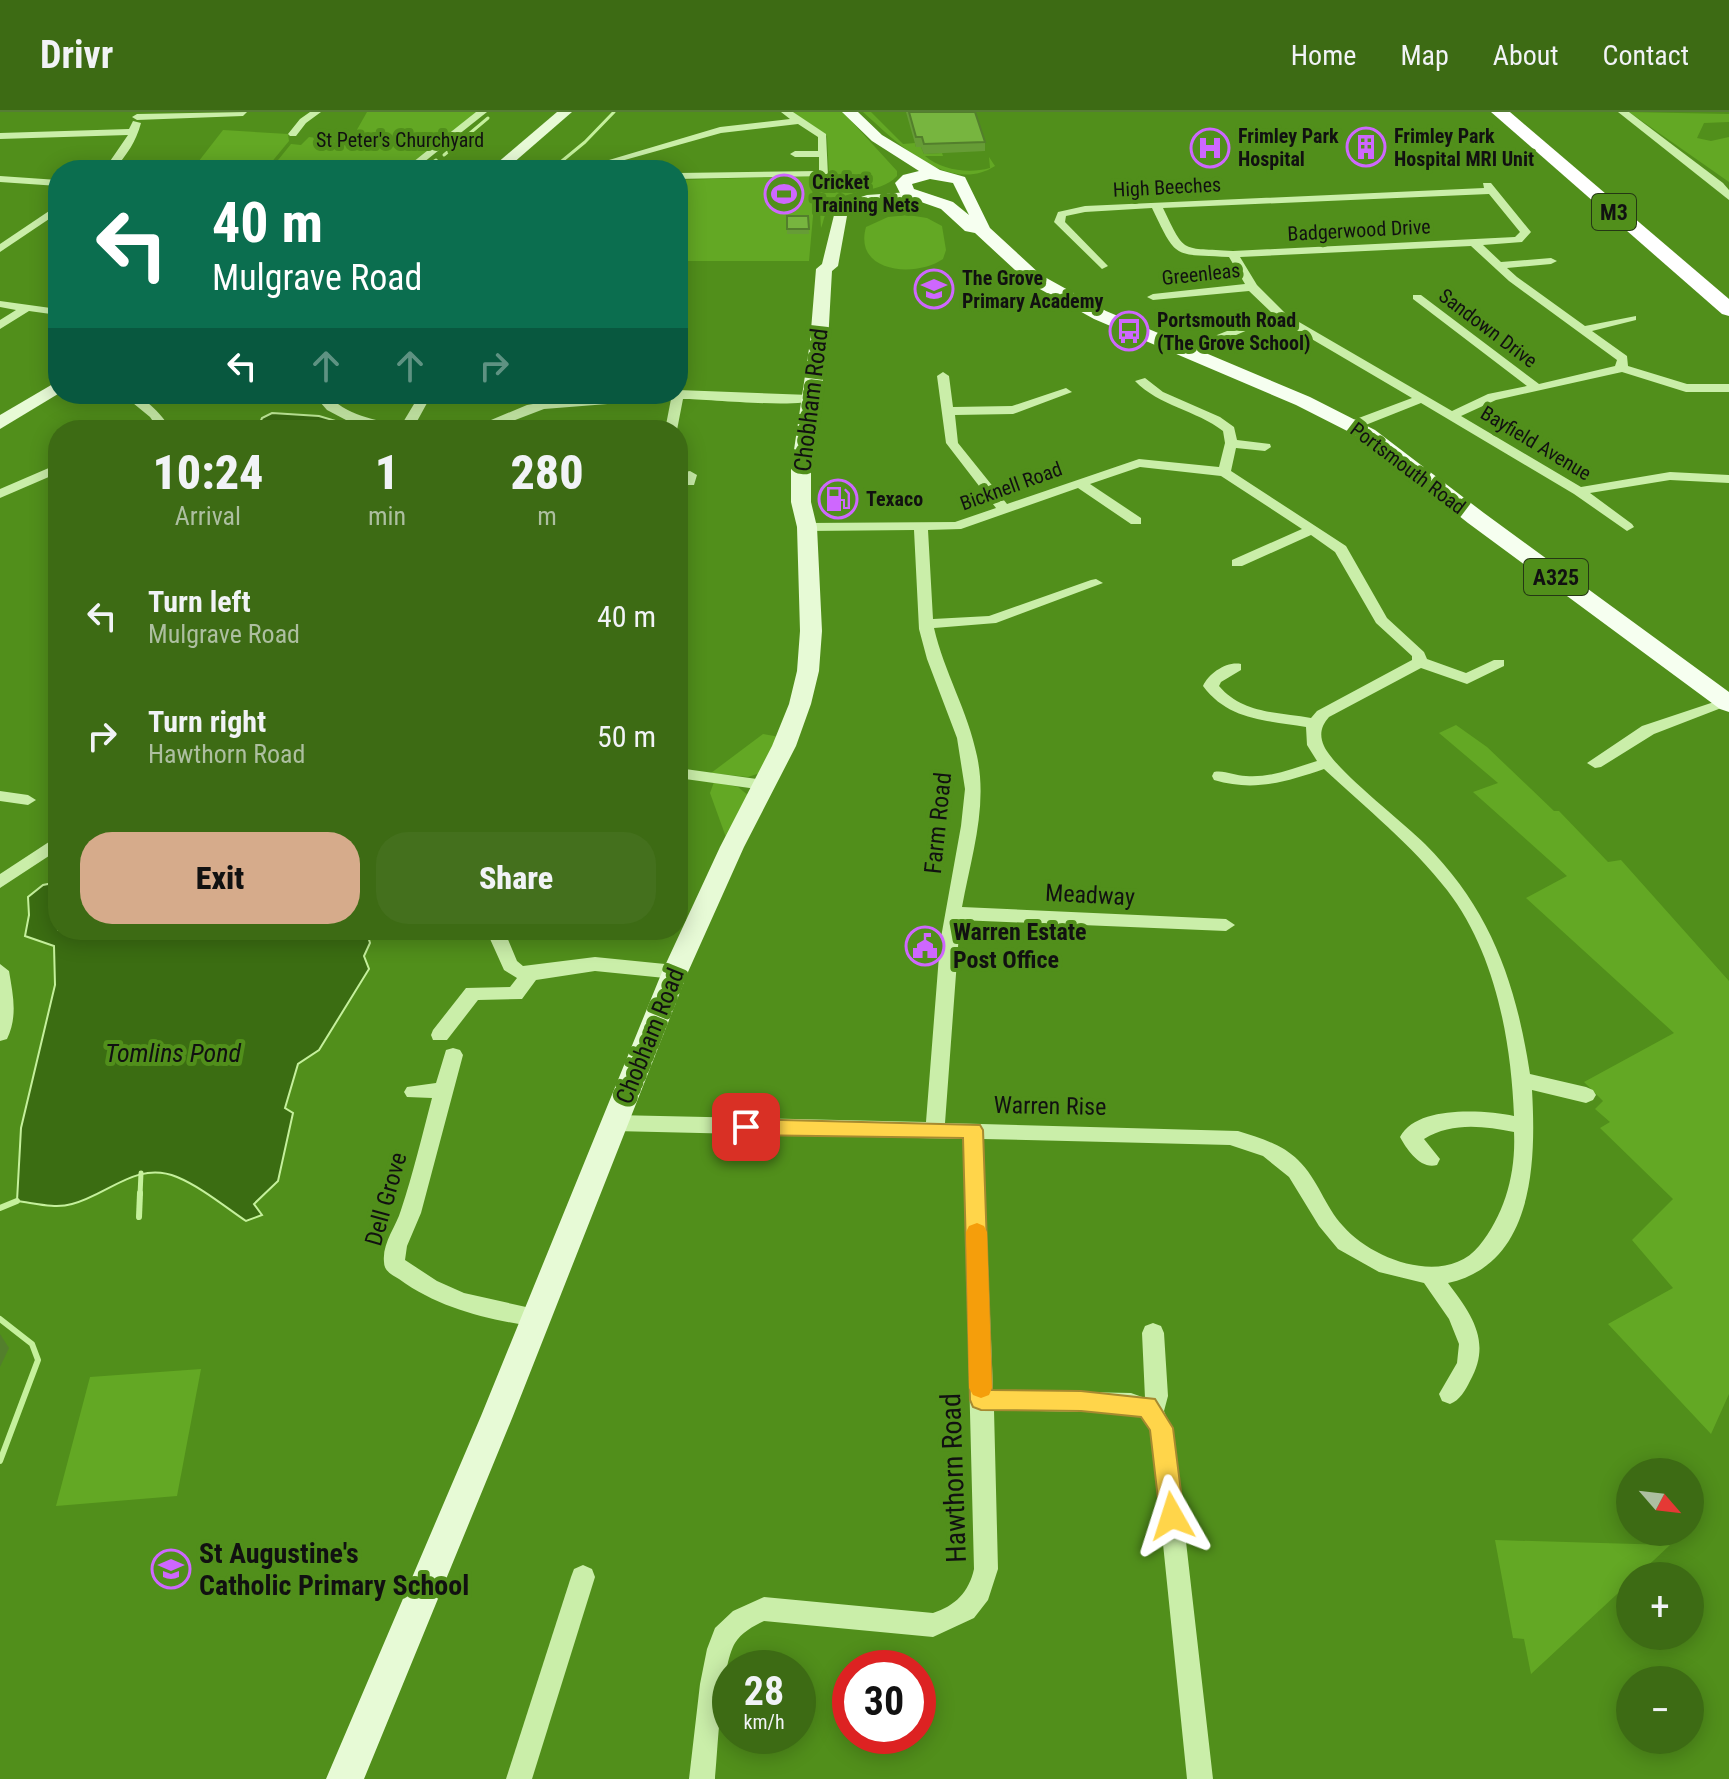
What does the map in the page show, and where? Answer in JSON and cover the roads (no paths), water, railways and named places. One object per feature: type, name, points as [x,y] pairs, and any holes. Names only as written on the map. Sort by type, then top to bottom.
[{"type":"highway","name":"M3","points":[[1500,112],[1729,310]]},
{"type":"highway","name":"M3","points":[[1520,112],[1729,286]]},
{"type":"main road","points":[[508,160],[565,112]]},
{"type":"main road","points":[[849,112],[877,138],[902,171],[907,192],[939,200],[964,190],[959,180],[935,174],[877,138]]},
{"type":"main road","points":[[904,182],[913,176],[935,174]]},
{"type":"main road","name":"Chobham Road","points":[[345,1779],[675,972],[795,722],[808,671],[811,598],[807,527],[801,493],[828,219],[833,209],[859,194],[904,182]]},
{"type":"main road","name":"A325","points":[[939,200],[956,209],[971,227],[981,229],[983,226],[964,190]]},
{"type":"main road","name":"Chobham Road","points":[[824,269],[830,266],[837,222],[843,210],[872,198],[919,197]]},
{"type":"main road","name":"Portsmouth Road","points":[[981,229],[1005,254],[1062,296],[1353,425],[1727,702]]},
{"type":"main road","points":[[0,423],[48,392]]},
{"type":"street","points":[[293,134],[303,121],[316,112]]},
{"type":"street","points":[[421,160],[482,112]]},
{"type":"street","points":[[688,176],[824,174],[822,135],[786,112]]},
{"type":"street","points":[[1623,112],[1724,185],[1729,197]]},
{"type":"street","points":[[117,160],[135,132],[136,115],[243,113]]},
{"type":"street","points":[[125,151],[139,144],[150,116]]},
{"type":"street","points":[[614,160],[719,130],[800,121]]},
{"type":"street","points":[[0,136],[135,132]]},
{"type":"street","points":[[794,154],[824,154]]},
{"type":"street","points":[[0,179],[48,182]]},
{"type":"street","name":"High Beeches","points":[[1062,214],[1085,209],[1489,188]]},
{"type":"street","name":"Badgerwood Drive","points":[[1156,205],[1175,245],[1185,251],[1233,254],[1518,240],[1526,232],[1489,188]]},
{"type":"street","points":[[1049,211],[1062,214],[1059,222],[1066,233],[1100,263],[1115,258]]},
{"type":"street","points":[[0,249],[48,215]]},
{"type":"street","points":[[1473,242],[1513,279],[1586,329],[1623,359],[1621,368]]},
{"type":"street","name":"Bayfield Avenue","points":[[1233,254],[1252,287],[1283,317],[1579,491],[1632,527],[1606,530]]},
{"type":"street","points":[[1500,265],[1553,261]]},
{"type":"street","name":"Greenleas","points":[[1154,297],[1252,287]]},
{"type":"street","name":"Sandown Drive","points":[[1417,297],[1536,387]]},
{"type":"street","points":[[0,304],[48,310]]},
{"type":"street","points":[[0,325],[28,307]]},
{"type":"street","points":[[1186,352],[1246,327],[1283,317]]},
{"type":"street","points":[[1586,329],[1630,317],[1646,328]]},
{"type":"street","points":[[1452,416],[1492,397],[1621,368],[1686,388],[1729,388]]},
{"type":"street","points":[[959,383],[944,380],[952,443],[1005,511]]},
{"type":"street","points":[[1150,384],[1229,430],[1231,443],[1224,472],[1341,549],[1381,620],[1419,655],[1420,662]]},
{"type":"street","points":[[946,411],[1004,411],[1057,392]]},
{"type":"street","points":[[688,394],[810,399]]},
{"type":"street","points":[[1353,425],[1420,399]]},
{"type":"street","points":[[143,404],[158,420]]},
{"type":"street","points":[[328,404],[352,417],[368,420]]},
{"type":"street","points":[[506,420],[534,404]]},
{"type":"street","points":[[1231,443],[1265,447]]},
{"type":"street","name":"Bicknell Road","points":[[807,527],[956,526],[1139,463],[1224,472]]},
{"type":"street","points":[[0,494],[48,472]]},
{"type":"street","points":[[1579,491],[1670,476],[1729,479]]},
{"type":"street","points":[[1079,483],[1136,521]]},
{"type":"street","name":"Farm Road","points":[[921,528],[926,624],[972,769],[968,832],[953,913],[935,1129]]},
{"type":"street","points":[[1239,559],[1314,529]]},
{"type":"street","points":[[926,624],[991,620],[1096,583]]},
{"type":"street","points":[[1220,776],[1240,783],[1258,783],[1327,763],[1314,745],[1314,723],[1323,714],[1420,662],[1467,679],[1499,663]]},
{"type":"street","points":[[1227,667],[1211,686],[1216,693],[1247,714],[1314,723]]},
{"type":"street","points":[[1595,763],[1648,730],[1727,702]]},
{"type":"street","name":"Warren Rise","points":[[614,1123],[1217,1135],[1254,1143],[1289,1163],[1310,1190],[1328,1223],[1344,1241],[1380,1263],[1430,1275],[1452,1274],[1469,1267],[1492,1250],[1504,1233],[1520,1194],[1525,1126],[1523,1080],[1506,1002],[1469,908],[1434,864],[1327,763]]},
{"type":"street","points":[[688,774],[764,785]]},
{"type":"street","points":[[0,796],[28,800]]},
{"type":"street","points":[[0,882],[48,849]]},
{"type":"street","name":"Meadway","points":[[953,913],[1226,925]]},
{"type":"street","points":[[499,940],[510,965],[518,972],[530,974],[595,964],[675,972]]},
{"type":"street","points":[[0,971],[6,1010],[0,1034]]},
{"type":"street","points":[[440,1035],[473,993],[515,994],[530,974]]},
{"type":"street","name":"Dell Grove","points":[[453,1055],[441,1090],[411,1213],[396,1246],[394,1264],[426,1288],[460,1303],[536,1318]]},
{"type":"street","points":[[1523,1080],[1586,1095]]},
{"type":"street","points":[[414,1092],[441,1090]]},
{"type":"street","points":[[1430,1159],[1410,1137],[1433,1123],[1465,1116],[1525,1126]]},
{"type":"street","name":"Hawthorn Road","points":[[702,1779],[719,1649],[729,1630],[745,1616],[764,1609],[933,1625],[958,1615],[979,1596],[987,1567],[973,1130]]},
{"type":"street","points":[[1430,1275],[1454,1309],[1468,1338],[1471,1356],[1450,1394]]},
{"type":"street","points":[[1153,1333],[1157,1396],[1153,1411],[1163,1436],[1200,1779]]},
{"type":"street","points":[[981,1400],[1131,1403],[1153,1411]]},
{"type":"street","points":[[519,1779],[583,1577]]},
{"type":"water","points":[[272,413],[319,416],[333,420],[261,420]]},
{"type":"water","name":"Tomlins Pond","points":[[48,884],[48,940],[369,940],[364,956],[369,969],[319,1050],[298,1064],[285,1108],[293,1113],[278,1181],[254,1204],[262,1215],[246,1221],[195,1186],[162,1173],[136,1176],[85,1200],[65,1205],[17,1201],[21,1128],[55,985],[54,946],[25,936],[28,897]]},
{"type":"waterway","points":[[563,160],[614,112]]},
{"type":"waterway","points":[[444,155],[488,118]]},
{"type":"waterway","points":[[140,1195],[141,1173]]},
{"type":"waterway","points":[[139,1217],[140,1193]]},
{"type":"waterway","points":[[0,1208],[17,1201]]},
{"type":"waterway","points":[[0,1319],[32,1344],[38,1360],[0,1461]]},
{"type":"place","name":"Frimley Park Hospital MRI Unit","points":[[1366,147]]},
{"type":"place","name":"Frimley Park Hospital","points":[[1210,148]]},
{"type":"place","name":"Cricket Training Nets","points":[[784,194]]},
{"type":"place","name":"The Grove Primary Academy","points":[[934,289]]},
{"type":"place","name":"Portsmouth Road (The Grove School)","points":[[1129,331]]},
{"type":"place","name":"Texaco","points":[[838,499]]},
{"type":"place","name":"Warren Estate Post Office","points":[[925,946]]},
{"type":"place","name":"St Augustine's Catholic Primary School","points":[[171,1569]]},
{"type":"park label","name":"St Peter's Churchyard","points":[[400,140]]}]
